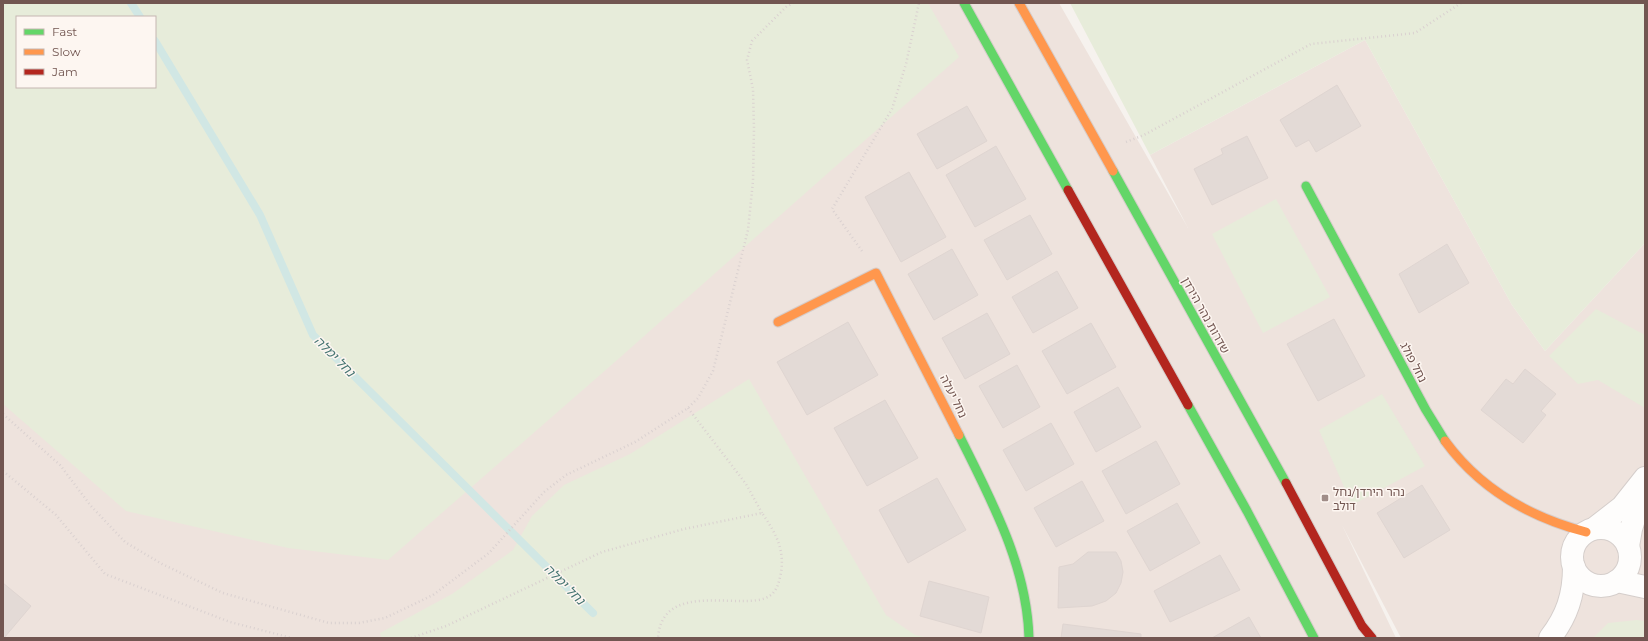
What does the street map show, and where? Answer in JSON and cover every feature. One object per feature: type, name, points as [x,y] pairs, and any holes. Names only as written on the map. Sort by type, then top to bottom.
[{"type":"main road","points":[[964,3],[1247,511],[1314,638]]},
{"type":"main road","name":"שדרות נהר הירדן","points":[[1019,3],[1289,488],[1362,626],[1372,638]]},
{"type":"main road","name":"נחל פולג","points":[[1306,186],[1425,408],[1459,459],[1491,488],[1512,503],[1538,518],[1591,530]]},
{"type":"main road","points":[[778,322],[876,273]]},
{"type":"main road","name":"נחל יעלה","points":[[876,273],[934,381],[988,494],[1024,584],[1030,619],[1029,638]]},
{"type":"street","points":[[1550,638],[1563,619],[1571,600],[1577,541],[1622,507],[1645,478]]},
{"type":"street","points":[[1563,619],[1579,604],[1624,575],[1629,566],[1631,529],[1645,483]]},
{"type":"street","points":[[1538,518],[1565,541],[1580,576],[1588,582],[1645,587]]},
{"type":"street","points":[[1591,530],[1615,531],[1623,538],[1645,571]]},
{"type":"path","points":[[3,414],[60,465],[91,506],[125,542],[162,564],[223,593],[329,623],[359,623],[385,618],[433,595],[489,553],[544,492],[566,475],[636,442],[688,408],[698,398],[713,371],[748,230],[753,181],[754,129],[753,89],[747,60],[752,41],[786,7],[793,3]]},
{"type":"path","points":[[876,273],[832,209],[892,109],[906,64],[919,3]]},
{"type":"path","points":[[1096,142],[1126,142],[1144,135],[1311,44],[1415,33],[1461,3]]},
{"type":"path","points":[[658,638],[659,627],[668,612],[682,603],[758,600],[770,595],[779,585],[782,567],[781,549],[773,530],[746,484],[688,408]]},
{"type":"path","points":[[3,471],[56,515],[105,574],[230,622],[292,638]]},
{"type":"path","points":[[411,638],[446,626],[602,552],[684,529],[762,513]]},
{"type":"shaded area","points":[[3,3],[1059,3],[1188,228],[1150,155],[1365,40],[1512,305],[1545,351],[1645,243],[1645,638],[1401,638],[1342,525],[1396,638],[3,638]]},
{"type":"green space","points":[[3,3],[928,3],[959,57],[616,361],[388,560],[288,548],[126,511],[3,404]]},
{"type":"green space","points":[[1070,3],[1645,3],[1645,243],[1545,351],[1512,305],[1365,40],[1150,155]]},
{"type":"green space","points":[[1276,199],[1330,297],[1263,333],[1212,234]]},
{"type":"green space","points":[[1596,309],[1645,335],[1645,408],[1598,380],[1578,384],[1549,356]]},
{"type":"green space","points":[[749,379],[886,615],[915,635],[929,638],[381,638],[380,633],[452,594],[513,550],[532,516],[564,485],[630,454]]},
{"type":"green space","points":[[1382,394],[1425,466],[1352,505],[1319,430]]},
{"type":"green space","points":[[1637,620],[1645,621],[1645,638],[1593,638],[1608,623]]},
{"type":"building","points":[[1337,85],[1361,126],[1316,152],[1309,140],[1296,147],[1280,120]]},
{"type":"building","points":[[967,106],[987,141],[937,169],[917,134]]},
{"type":"building","points":[[1247,136],[1268,178],[1212,205],[1194,169],[1223,154],[1221,149]]},
{"type":"building","points":[[996,146],[1026,199],[975,227],[946,175]]},
{"type":"building","points":[[909,172],[946,237],[901,262],[865,197]]},
{"type":"building","points":[[1030,215],[1052,254],[1007,280],[984,240]]},
{"type":"building","points":[[1447,244],[1469,283],[1419,313],[1399,274]]},
{"type":"building","points":[[952,249],[978,295],[934,320],[908,274]]},
{"type":"building","points":[[1057,271],[1078,308],[1033,333],[1012,297]]},
{"type":"building","points":[[987,313],[1010,354],[965,379],[942,338]]},
{"type":"building","points":[[1334,319],[1365,376],[1318,401],[1287,344]]},
{"type":"building","points":[[848,322],[878,375],[807,415],[777,362]]},
{"type":"building","points":[[1091,323],[1116,367],[1067,394],[1042,351]]},
{"type":"building","points":[[1017,365],[1040,407],[1003,428],[979,386]]},
{"type":"building","points":[[1525,369],[1556,394],[1541,411],[1546,415],[1523,443],[1481,410],[1506,379],[1513,384]]},
{"type":"building","points":[[1118,387],[1141,427],[1096,452],[1074,412]]},
{"type":"building","points":[[885,400],[918,458],[867,486],[834,428]]},
{"type":"building","points":[[1051,423],[1074,464],[1026,491],[1003,450]]},
{"type":"building","points":[[1156,441],[1180,484],[1126,514],[1102,471]]},
{"type":"building","points":[[937,478],[966,530],[908,563],[879,510]]},
{"type":"building","points":[[1082,481],[1104,521],[1056,547],[1034,508]]},
{"type":"building","points":[[1422,485],[1450,530],[1404,558],[1377,513]]},
{"type":"building","points":[[1177,503],[1200,543],[1150,571],[1127,531]]},
{"type":"building","points":[[1088,552],[1116,552],[1121,561],[1123,572],[1121,583],[1116,593],[1106,601],[1092,606],[1058,608],[1059,567],[1073,564]]},
{"type":"building","points":[[1220,555],[1240,590],[1170,622],[1154,591]]},
{"type":"building","points":[[929,581],[989,597],[981,633],[920,616]]},
{"type":"building","points":[[3,583],[31,606],[4,638],[3,638]]},
{"type":"building","points":[[1249,617],[1261,638],[1212,638]]},
{"type":"building","points":[[1063,624],[1141,634],[1141,638],[1061,638]]},
{"type":"waterway","name":"נחל ימלה","points":[[131,3],[139,16]]},
{"type":"waterway","name":"נחל ימלה","points":[[156,43],[260,215],[313,335],[593,613]]},
{"type":"traffic: fast","points":[[964,3],[1068,190]]},
{"type":"traffic: fast","points":[[1113,171],[1286,483]]},
{"type":"traffic: fast","points":[[1306,186],[1426,410],[1445,441]]},
{"type":"traffic: fast","points":[[1188,405],[1247,511],[1314,638]]},
{"type":"traffic: fast","points":[[959,435],[995,509],[1014,559],[1022,585],[1027,611],[1029,638]]},
{"type":"traffic: slow","points":[[1019,3],[1113,171]]},
{"type":"traffic: slow","points":[[778,322],[876,273],[959,435]]},
{"type":"traffic: slow","points":[[1445,441],[1474,473],[1507,499],[1545,518],[1586,532]]},
{"type":"traffic: jam","points":[[1068,190],[1188,405]]},
{"type":"traffic: jam","points":[[1286,483],[1362,626],[1372,638]]},
{"type":"place","name":"נהר הירדן/נחל דולב","points":[[1325,498]]}]
